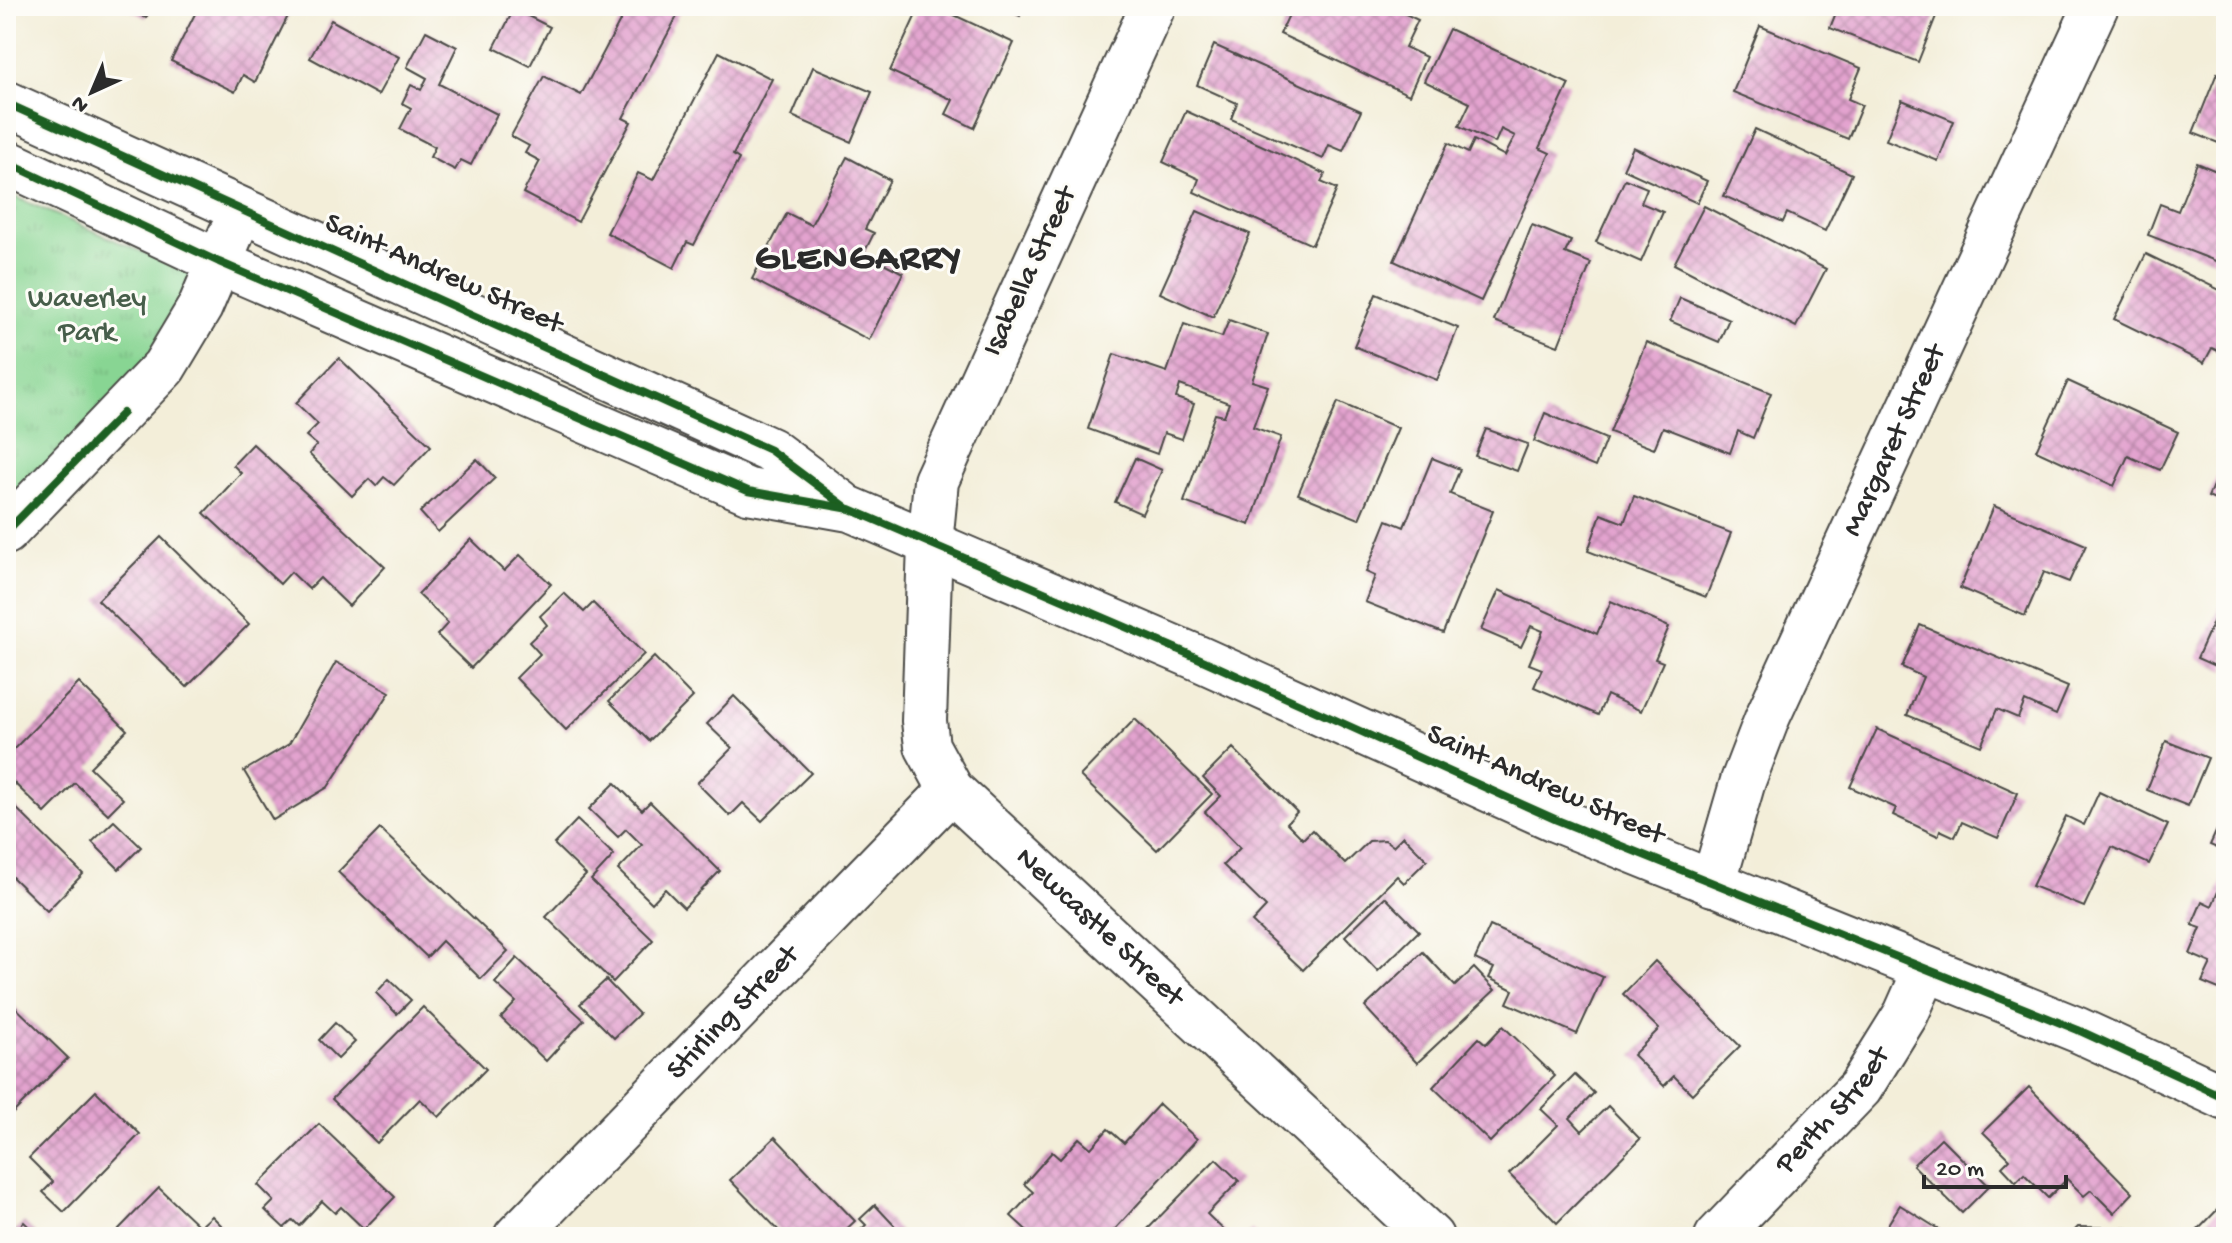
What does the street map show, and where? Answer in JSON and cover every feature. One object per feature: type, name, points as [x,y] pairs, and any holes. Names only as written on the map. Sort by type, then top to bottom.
[{"type":"street","name":"Isabella Street","points":[[930,544],[936,481],[945,459],[1153,6]]},
{"type":"street","name":"Margaret Street","points":[[1713,884],[1743,781],[1768,716],[2096,6]]},
{"type":"street","name":"Saint Andrew Street","points":[[6,103],[770,450],[850,509],[1198,658],[1557,820],[2078,1030],[2226,1098]]},
{"type":"street","name":"Saint Andrew Street","points":[[6,162],[219,262],[748,491],[850,509]]},
{"type":"street","points":[[6,532],[164,367],[200,307],[241,209]]},
{"type":"street","name":"Newcastle Street","points":[[930,544],[924,721],[927,746],[951,790],[1431,1237]]},
{"type":"street","name":"Stirling Street","points":[[516,1237],[951,790]]},
{"type":"street","name":"Perth Street","points":[[1717,1237],[1860,1088],[1906,1014],[1926,969]]},
{"type":"green space","name":"Waverley Park","points":[[6,193],[230,290],[6,513]]},
{"type":"building","points":[[122,6],[152,6],[146,18]]},
{"type":"building","points":[[199,6],[293,6],[255,82],[243,75],[235,92],[171,61]]},
{"type":"building","points":[[628,6],[675,6],[681,9],[623,118],[631,122],[578,222],[523,193],[540,161],[525,153],[529,146],[511,136],[544,76],[581,95]]},
{"type":"building","points":[[920,6],[935,6],[1014,43],[974,128],[946,114],[953,100],[890,71]]},
{"type":"building","points":[[997,6],[1024,6],[1020,16]]},
{"type":"building","points":[[1293,6],[1389,6],[1418,20],[1405,47],[1426,57],[1409,95],[1280,34]]},
{"type":"building","points":[[1826,6],[1940,6],[1918,62],[1830,28],[1837,10]]},
{"type":"building","points":[[514,9],[550,27],[530,66],[494,48]]},
{"type":"building","points":[[331,20],[399,57],[378,95],[310,58]]},
{"type":"building","points":[[1760,26],[1861,68],[1848,99],[1862,105],[1848,139],[1733,92]]},
{"type":"building","points":[[1449,29],[1569,84],[1539,148],[1550,153],[1481,301],[1394,261],[1448,143],[1468,153],[1474,140],[1505,156],[1515,136],[1501,129],[1495,143],[1459,126],[1470,103],[1424,81]]},
{"type":"building","points":[[426,31],[457,47],[439,84],[497,114],[471,165],[461,160],[455,170],[430,157],[435,147],[400,129],[411,108],[402,103],[411,85],[421,90],[427,78],[407,67]]},
{"type":"building","points":[[1214,45],[1361,111],[1343,151],[1329,145],[1323,159],[1231,119],[1237,103],[1197,85]]},
{"type":"building","points":[[719,52],[772,79],[733,155],[739,159],[694,245],[687,242],[674,268],[607,233],[638,173],[653,180]]},
{"type":"building","points":[[813,67],[872,92],[851,142],[792,116]]},
{"type":"building","points":[[2217,73],[2226,77],[2226,146],[2193,133]]},
{"type":"building","points":[[1902,100],[1954,121],[1938,161],[1886,140]]},
{"type":"building","points":[[1186,111],[1325,174],[1321,182],[1337,189],[1312,245],[1194,192],[1199,179],[1163,162]]},
{"type":"building","points":[[1755,129],[1852,174],[1825,231],[1787,213],[1783,222],[1724,196]]},
{"type":"building","points":[[1633,147],[1707,181],[1697,203],[1623,169]]},
{"type":"building","points":[[847,157],[890,180],[865,229],[874,233],[864,253],[903,273],[869,340],[752,279],[787,213],[811,225]]},
{"type":"building","points":[[2197,163],[2226,175],[2226,265],[2148,235],[2160,204],[2178,211]]},
{"type":"building","points":[[1625,179],[1647,188],[1641,203],[1663,212],[1641,262],[1596,242]]},
{"type":"building","points":[[1704,206],[1826,269],[1796,327],[1674,264]]},
{"type":"building","points":[[1197,211],[1250,234],[1213,317],[1160,293]]},
{"type":"building","points":[[1532,225],[1571,241],[1565,253],[1591,263],[1558,346],[1494,321]]},
{"type":"building","points":[[2146,254],[2226,293],[2226,355],[2212,348],[2204,363],[2114,319]]},
{"type":"building","points":[[1376,294],[1458,328],[1437,380],[1354,346]]},
{"type":"building","points":[[1680,298],[1729,319],[1719,342],[1670,321]]},
{"type":"building","points":[[1229,320],[1268,334],[1252,381],[1268,386],[1253,427],[1281,437],[1250,525],[1184,502],[1215,414],[1224,416],[1229,403],[1180,385],[1176,398],[1194,404],[1182,439],[1164,433],[1157,454],[1088,429],[1114,354],[1167,372],[1184,324],[1222,337]]},
{"type":"building","points":[[1646,342],[1771,393],[1753,438],[1738,431],[1730,453],[1663,427],[1654,449],[1610,432]]},
{"type":"building","points":[[339,358],[431,446],[394,485],[384,477],[376,486],[369,479],[352,496],[309,454],[317,445],[306,436],[318,424],[296,403]]},
{"type":"building","points":[[2068,381],[2178,432],[2160,470],[2128,456],[2114,486],[2036,450]]},
{"type":"building","points":[[1338,402],[1398,428],[1359,519],[1298,494]]},
{"type":"building","points":[[1545,413],[1606,439],[1595,467],[1534,441]]},
{"type":"building","points":[[1486,429],[1528,444],[1517,471],[1475,456]]},
{"type":"building","points":[[253,444],[385,567],[349,606],[320,578],[309,589],[291,572],[280,584],[204,513],[241,473],[233,465]]},
{"type":"building","points":[[2226,455],[2226,505],[2208,497]]},
{"type":"building","points":[[1135,458],[1162,470],[1142,514],[1115,502]]},
{"type":"building","points":[[1432,458],[1460,469],[1450,494],[1493,511],[1443,633],[1365,602],[1375,576],[1366,572],[1387,520],[1404,527]]},
{"type":"building","points":[[477,459],[495,478],[438,532],[420,512]]},
{"type":"building","points":[[1634,496],[1731,533],[1706,597],[1588,551],[1601,514],[1624,523]]},
{"type":"building","points":[[1994,506],[2086,545],[2069,582],[2044,572],[2025,616],[1960,588]]},
{"type":"building","points":[[161,537],[249,624],[187,687],[98,600]]},
{"type":"building","points":[[471,539],[504,571],[520,555],[551,584],[471,668],[437,635],[448,623],[418,594]]},
{"type":"building","points":[[1499,590],[1597,634],[1611,601],[1669,627],[1655,659],[1663,662],[1641,711],[1607,695],[1598,715],[1534,687],[1542,669],[1529,664],[1543,631],[1531,626],[1521,647],[1481,630]]},
{"type":"building","points":[[564,593],[584,612],[593,603],[644,654],[566,730],[516,678],[540,654],[529,642],[547,625],[540,616]]},
{"type":"building","points":[[2226,593],[2226,671],[2197,658]]},
{"type":"building","points":[[1920,625],[2068,687],[2056,715],[2025,701],[2018,718],[1997,709],[1981,746],[1907,715],[1923,677],[1902,667]]},
{"type":"building","points":[[654,657],[693,697],[649,741],[609,701]]},
{"type":"building","points":[[336,662],[390,692],[328,787],[273,820],[244,771],[289,744]]},
{"type":"building","points":[[79,683],[127,730],[90,767],[123,799],[108,814],[75,783],[45,813],[6,775],[6,757]]},
{"type":"building","points":[[734,696],[811,773],[762,821],[743,803],[730,816],[697,783],[732,748],[707,724]]},
{"type":"building","points":[[1135,719],[1212,794],[1157,850],[1080,776]]},
{"type":"building","points":[[1877,729],[2018,793],[1998,838],[1962,822],[1955,837],[1940,830],[1938,836],[1893,815],[1896,808],[1850,787]]},
{"type":"building","points":[[2166,741],[2208,758],[2188,806],[2147,790]]},
{"type":"building","points":[[1233,748],[1297,812],[1287,823],[1303,839],[1312,830],[1345,864],[1369,841],[1385,840],[1393,846],[1403,836],[1427,860],[1404,883],[1397,876],[1303,970],[1252,922],[1266,907],[1223,865],[1240,848],[1205,812],[1221,796],[1203,778]]},
{"type":"building","points":[[615,783],[642,810],[650,802],[720,871],[684,908],[665,889],[652,903],[618,870],[642,845],[626,829],[618,837],[589,809]]},
{"type":"building","points":[[2099,792],[2168,825],[2149,864],[2112,847],[2084,907],[2032,886],[2066,816],[2084,825]]},
{"type":"building","points":[[6,798],[83,874],[47,911],[6,871]]},
{"type":"building","points":[[2226,810],[2226,852],[2210,845]]},
{"type":"building","points":[[577,820],[614,855],[591,880],[653,940],[613,982],[546,917],[586,875],[554,844]]},
{"type":"building","points":[[114,821],[141,847],[119,869],[92,842]]},
{"type":"building","points":[[380,829],[508,951],[481,979],[442,941],[427,957],[338,872]]},
{"type":"building","points":[[2226,873],[2226,992],[2202,982],[2211,963],[2190,954],[2201,928],[2192,925],[2202,901],[2212,906]]},
{"type":"building","points":[[1385,897],[1419,931],[1378,971],[1345,936]]},
{"type":"building","points":[[1490,926],[1603,977],[1577,1034],[1507,1003],[1513,990],[1489,978],[1494,968],[1475,959]]},
{"type":"building","points":[[1423,952],[1455,986],[1474,968],[1495,990],[1417,1063],[1365,1007]]},
{"type":"building","points":[[517,958],[584,1020],[546,1061],[501,1018],[516,1002],[495,983]]},
{"type":"building","points":[[1655,961],[1740,1046],[1692,1094],[1674,1076],[1664,1086],[1633,1055],[1659,1029],[1623,994]]},
{"type":"building","points":[[389,979],[411,1000],[397,1014],[376,993]]},
{"type":"building","points":[[606,980],[639,1014],[614,1038],[580,1004]]},
{"type":"building","points":[[6,998],[68,1058],[6,1120]]},
{"type":"building","points":[[423,1007],[486,1069],[439,1117],[420,1099],[377,1143],[332,1099]]},
{"type":"building","points":[[335,1023],[355,1042],[338,1059],[319,1040]]},
{"type":"building","points":[[1503,1026],[1555,1076],[1490,1142],[1433,1087],[1479,1038],[1486,1044]]},
{"type":"building","points":[[1575,1075],[1594,1093],[1570,1118],[1582,1131],[1608,1106],[1640,1139],[1557,1223],[1509,1174],[1558,1125],[1541,1109]]},
{"type":"building","points":[[2029,1087],[2133,1193],[2114,1213],[2091,1190],[2084,1196],[2067,1179],[2048,1198],[2024,1174],[2016,1182],[2002,1167],[2010,1159],[1983,1132]]},
{"type":"building","points":[[96,1091],[140,1134],[64,1212],[43,1192],[53,1182],[29,1158]]},
{"type":"building","points":[[1159,1104],[1197,1139],[1108,1237],[1034,1237],[1011,1216],[1033,1192],[1024,1184],[1052,1152],[1060,1159],[1079,1138],[1091,1148],[1108,1129],[1124,1143]]},
{"type":"building","points":[[319,1124],[395,1197],[364,1229],[341,1207],[335,1213],[322,1201],[299,1226],[293,1220],[284,1228],[265,1210],[274,1201],[258,1185]]},
{"type":"building","points":[[775,1137],[855,1221],[838,1237],[785,1237],[730,1180]]},
{"type":"building","points":[[1941,1138],[1989,1186],[1962,1213],[1913,1165]]},
{"type":"building","points":[[1216,1159],[1239,1181],[1207,1214],[1231,1237],[1140,1237]]},
{"type":"building","points":[[159,1188],[200,1227],[212,1216],[233,1237],[122,1237],[116,1232]]},
{"type":"building","points":[[875,1205],[905,1237],[853,1237],[866,1225],[860,1219]]},
{"type":"building","points":[[1900,1205],[1951,1237],[1880,1237]]},
{"type":"building","points":[[2220,1207],[2226,1213],[2226,1237],[2191,1237]]},
{"type":"building","points":[[24,1222],[40,1237],[9,1237]]},
{"type":"building","points":[[2078,1227],[2130,1228],[2138,1237],[2068,1237]]},
{"type":"building","points":[[1252,1229],[1261,1237],[1244,1237]]},
{"type":"cycle path","points":[[6,103],[770,450],[846,507]]},
{"type":"cycle path","points":[[6,162],[219,262],[748,491],[850,509],[1198,658],[1557,820],[2078,1030],[2226,1098]]},
{"type":"cycle path","points":[[6,532],[123,413]]},
{"type":"district","name":"GLENGARRY","points":[[859,260]]}]
